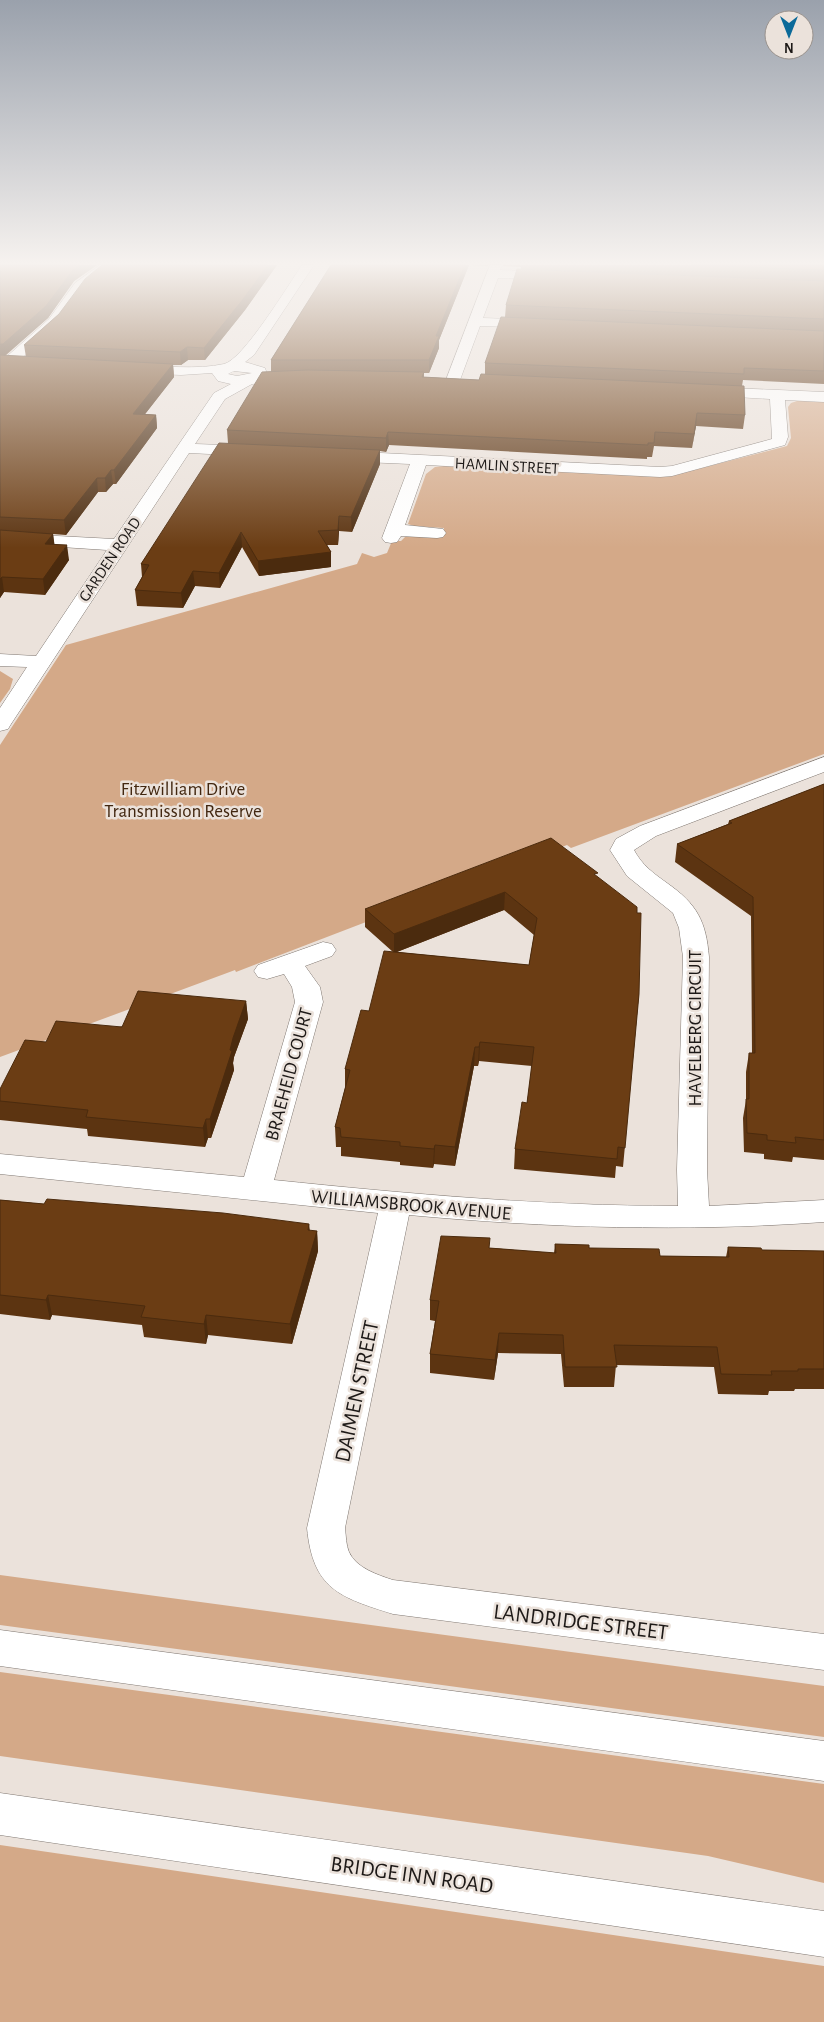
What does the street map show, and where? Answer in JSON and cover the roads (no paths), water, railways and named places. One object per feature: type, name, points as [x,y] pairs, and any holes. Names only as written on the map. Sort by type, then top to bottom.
[{"type":"street","name":"GARDEN ROAD","points":[[0,724],[185,448],[224,377],[242,359]]},
{"type":"street","points":[[118,368],[182,371],[224,377],[253,374],[250,359]]},
{"type":"street","points":[[453,380],[461,359]]},
{"type":"street","points":[[5,362],[29,364]]},
{"type":"street","name":"GARDEN ROAD","points":[[224,377],[253,374]]},
{"type":"street","points":[[435,379],[471,381]]},
{"type":"street","points":[[697,391],[824,397]]},
{"type":"street","name":"HAMLIN STREET","points":[[325,455],[672,471],[779,442],[777,395]]},
{"type":"street","points":[[185,448],[268,452]]},
{"type":"street","points":[[420,460],[393,534],[437,532]]},
{"type":"street","points":[[0,538],[119,545]]},
{"type":"street","points":[[0,660],[39,666]]},
{"type":"street","points":[[0,667],[39,666]]},
{"type":"street","name":"HAVELBERG CIRCUIT","points":[[694,1218],[692,1170],[696,957],[694,938],[690,921],[680,906],[630,866],[622,850],[629,841],[648,831],[824,764]]},
{"type":"street","name":"BRAEHEID COURT","points":[[256,1190],[309,1002],[306,987],[278,967],[322,950]]},
{"type":"street","name":"WILLIAMSBROOK AVENUE","points":[[0,1164],[396,1204],[523,1214],[598,1218],[694,1218],[824,1211]]},
{"type":"street","name":"DAIMEN STREET","points":[[342,1574],[329,1553],[326,1528],[396,1204]]},
{"type":"street","name":"LANDRIDGE STREET","points":[[342,1574],[364,1588],[393,1596],[824,1652]]},
{"type":"street","points":[[0,1648],[824,1762]]},
{"type":"street","name":"BRIDGE INN ROAD","points":[[0,1814],[824,1934]]},
{"type":"park label","name":"Fitzwilliam Drive Transmission Reserve","points":[[183,799]]}]
